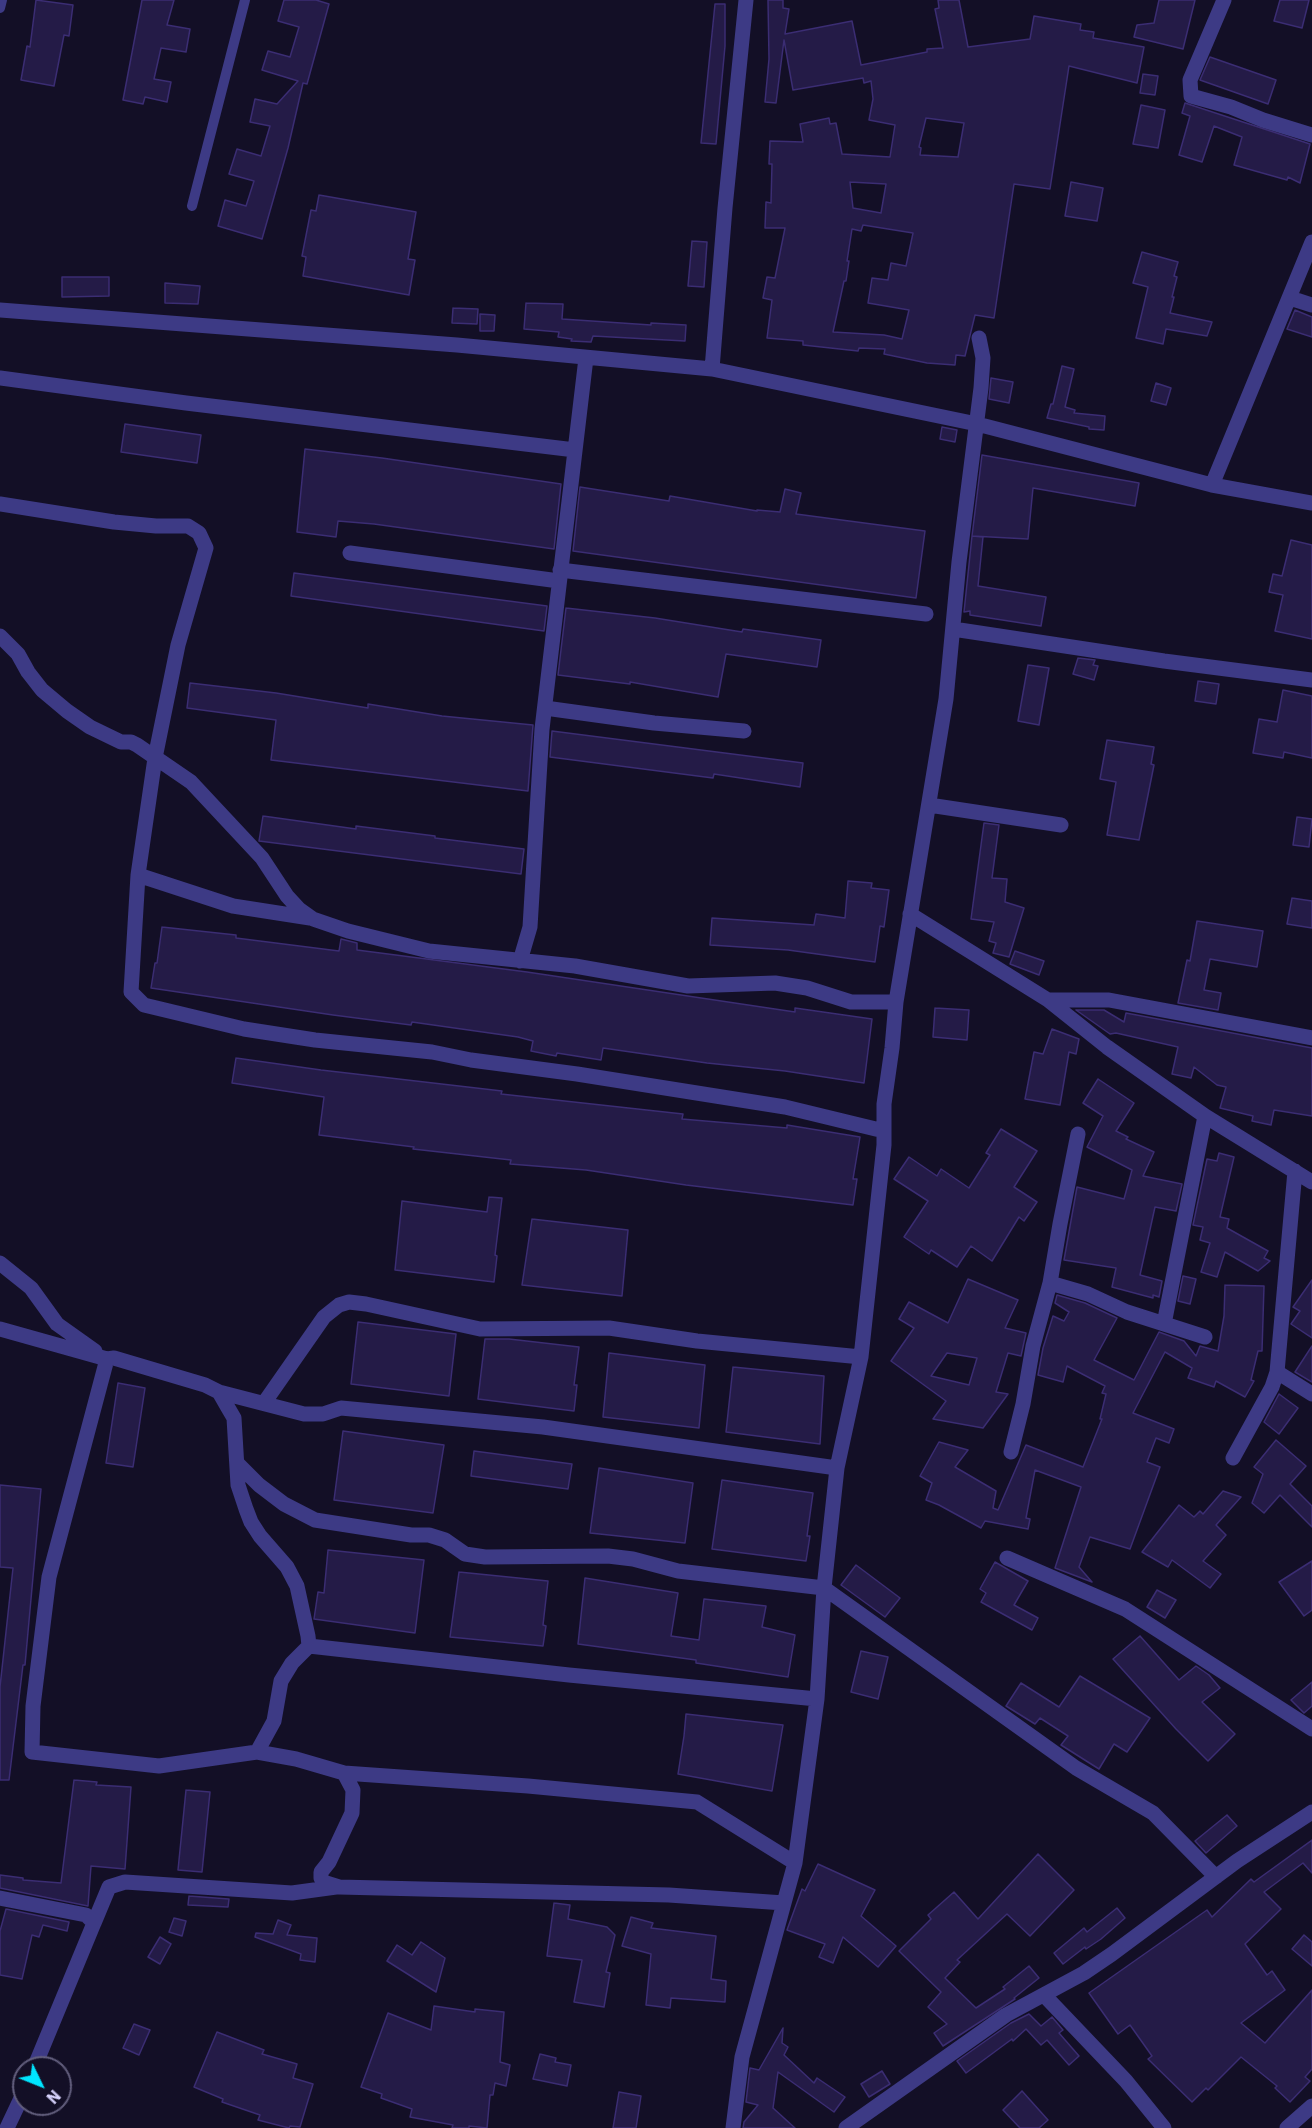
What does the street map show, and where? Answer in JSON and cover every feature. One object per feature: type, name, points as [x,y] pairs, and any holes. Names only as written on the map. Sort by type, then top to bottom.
[{"type":"street","points":[[712,369],[725,208],[746,0]]},
{"type":"street","points":[[1224,0],[1190,80],[1191,96],[1232,107],[1263,120],[1312,135]]},
{"type":"street","points":[[1212,485],[1312,242]]},
{"type":"street","points":[[1290,298],[1312,305]]},
{"type":"street","points":[[0,310],[458,345],[712,369],[977,424],[1212,485],[1312,503]]},
{"type":"street","points":[[733,2128],[742,2057],[795,1863],[817,1699],[824,1588],[837,1468],[861,1357],[884,1131],[884,1104],[896,1002],[946,699],[952,629],[977,424],[983,358],[979,338]]},
{"type":"street","points":[[520,961],[530,927],[545,708],[586,358]]},
{"type":"street","points":[[0,378],[575,450]]},
{"type":"street","points":[[0,504],[114,522],[189,526],[199,533],[206,548],[178,645],[155,758],[138,875],[131,992],[144,1005],[244,1029],[432,1052],[471,1060],[577,1074],[785,1107],[884,1131]]},
{"type":"street","points":[[350,553],[926,614]]},
{"type":"street","points":[[952,629],[1164,661],[1312,680]]},
{"type":"street","points":[[0,636],[18,654],[42,690],[67,711],[90,728],[121,742],[131,742],[137,745],[190,782],[262,858],[287,897],[313,919]]},
{"type":"street","points":[[545,708],[654,723],[744,731]]},
{"type":"street","points":[[929,805],[1061,825]]},
{"type":"street","points":[[138,875],[233,906],[313,919],[348,931],[429,951],[574,966],[688,986],[775,983],[807,988],[851,1002],[896,1002]]},
{"type":"street","points":[[910,914],[1048,1000],[1107,1047],[1205,1116],[1312,1182]]},
{"type":"street","points":[[1048,1000],[1109,1000],[1312,1038]]},
{"type":"street","points":[[1164,1324],[1205,1116]]},
{"type":"street","points":[[1011,1452],[1023,1404],[1033,1346],[1050,1283],[1078,1134]]},
{"type":"street","points":[[1233,1458],[1272,1387],[1277,1372],[1294,1172]]},
{"type":"street","points":[[0,1263],[32,1288],[57,1324],[107,1359]]},
{"type":"street","points":[[1050,1283],[1088,1294],[1127,1312],[1205,1337]]},
{"type":"street","points":[[264,1403],[324,1317],[339,1305],[349,1302],[480,1329],[609,1328],[697,1341],[861,1357]]},
{"type":"street","points":[[0,1329],[114,1359],[205,1385],[219,1392],[304,1414],[323,1414],[341,1408],[543,1427],[837,1468]]},
{"type":"street","points":[[107,1359],[49,1577],[33,1706],[32,1752],[159,1766],[256,1752],[296,1759],[344,1773],[528,1786],[697,1802],[795,1863]]},
{"type":"street","points":[[1277,1372],[1312,1394]]},
{"type":"street","points":[[219,1392],[234,1418],[238,1485],[251,1522],[287,1567],[297,1586],[309,1646]]},
{"type":"street","points":[[237,1463],[284,1504],[315,1520],[411,1535],[429,1535],[445,1540],[465,1554],[485,1557],[608,1556],[633,1559],[678,1571],[824,1588],[1076,1768],[1153,1814],[1216,1876]]},
{"type":"street","points":[[1007,1558],[1125,1609],[1312,1729]]},
{"type":"street","points":[[256,1752],[274,1721],[281,1681],[292,1663],[309,1646]]},
{"type":"street","points":[[309,1646],[569,1675],[817,1699]]},
{"type":"street","points":[[339,1887],[323,1882],[321,1872],[329,1862],[352,1813],[353,1790],[344,1773]]},
{"type":"street","points":[[846,2128],[1006,2015],[1084,1973],[1216,1876],[1312,1812]]},
{"type":"street","points":[[39,2056],[109,1887],[125,1882],[292,1893],[339,1887],[669,1895],[759,1899],[784,1903]]},
{"type":"street","points":[[0,1898],[86,1915],[94,1923]]},
{"type":"street","points":[[1044,1995],[1126,2081],[1164,2128]]},
{"type":"street","points":[[1287,2128],[1312,2106]]},
{"type":"lane","points":[[0,8],[2,0]]},
{"type":"lane","points":[[192,206],[245,0]]},
{"type":"building","points":[[36,0],[73,5],[69,36],[64,35],[54,86],[21,80],[27,46],[30,47]]},
{"type":"building","points":[[142,0],[174,0],[167,25],[190,29],[186,52],[161,48],[154,79],[171,82],[167,102],[145,97],[143,104],[123,100]]},
{"type":"building","points":[[284,0],[316,0],[329,4],[307,84],[303,83],[288,148],[262,239],[218,226],[225,200],[246,206],[254,181],[229,174],[237,149],[261,156],[270,126],[250,122],[255,99],[277,104],[298,81],[262,70],[268,51],[290,57],[299,27],[278,21]]},
{"type":"building","points":[[768,0],[783,0],[783,8],[789,9],[785,34],[852,21],[861,65],[927,52],[927,49],[943,48],[935,9],[939,8],[938,0],[959,0],[968,47],[1030,39],[1034,16],[1081,24],[1080,30],[1094,32],[1093,38],[1144,47],[1137,83],[1069,66],[1050,189],[1014,184],[994,318],[975,315],[965,356],[956,355],[955,365],[927,363],[884,354],[885,349],[859,348],[858,351],[803,345],[803,341],[767,338],[772,300],[763,298],[767,277],[775,278],[785,228],[765,228],[766,202],[771,203],[770,141],[803,142],[800,124],[829,118],[830,124],[836,123],[842,154],[890,157],[895,125],[869,120],[873,99],[871,81],[864,83],[863,78],[793,90],[784,40],[776,103],[765,102],[769,59]],"holes":[[[926,118],[964,123],[958,157],[920,155],[921,148],[919,147]],[[850,182],[886,184],[881,213],[853,208]],[[863,225],[913,233],[906,266],[891,263],[888,280],[872,278],[868,303],[909,310],[902,339],[884,335],[833,332],[844,281],[846,281],[852,229],[861,231]]]},
{"type":"building","points":[[1159,0],[1195,0],[1183,49],[1134,37],[1137,25],[1154,23]]},
{"type":"building","points":[[1280,0],[1309,0],[1302,28],[1274,21]]},
{"type":"building","points":[[715,4],[725,4],[725,46],[716,144],[701,143]]},
{"type":"building","points":[[1210,57],[1276,80],[1268,104],[1200,80]]},
{"type":"building","points":[[1143,74],[1158,76],[1155,95],[1140,93]]},
{"type":"building","points":[[1185,103],[1310,144],[1300,183],[1288,177],[1287,180],[1234,165],[1242,137],[1214,126],[1202,162],[1179,155],[1190,116],[1182,113]]},
{"type":"building","points":[[1141,105],[1165,110],[1158,148],[1133,144]]},
{"type":"building","points":[[1071,182],[1103,188],[1097,221],[1065,216]]},
{"type":"building","points":[[319,195],[416,212],[408,259],[415,260],[409,295],[303,276],[306,257],[302,256],[311,210],[316,211]]},
{"type":"building","points":[[692,241],[707,242],[704,287],[688,286]]},
{"type":"building","points":[[1142,252],[1178,262],[1170,313],[1212,322],[1207,336],[1166,329],[1163,344],[1136,338],[1148,287],[1133,283]]},
{"type":"building","points":[[62,277],[109,277],[109,296],[62,297]]},
{"type":"building","points":[[165,283],[200,286],[198,304],[165,303]]},
{"type":"building","points":[[526,303],[563,304],[562,319],[686,325],[685,341],[593,336],[591,342],[571,341],[572,339],[558,337],[559,332],[524,329]]},
{"type":"building","points":[[453,308],[478,309],[477,324],[452,323]]},
{"type":"building","points":[[1295,310],[1312,317],[1312,337],[1287,329]]},
{"type":"building","points":[[480,314],[495,315],[494,331],[480,331]]},
{"type":"building","points":[[1062,366],[1074,369],[1065,407],[1075,410],[1074,413],[1105,416],[1104,430],[1089,429],[1089,427],[1047,418],[1051,404],[1053,404]]},
{"type":"building","points":[[991,378],[1013,382],[1009,403],[989,399]]},
{"type":"building","points":[[1156,383],[1171,388],[1166,405],[1151,401]]},
{"type":"building","points":[[125,424],[201,435],[197,463],[121,452]]},
{"type":"building","points":[[942,427],[957,430],[955,442],[940,439]]},
{"type":"building","points":[[305,449],[561,484],[554,549],[338,521],[336,537],[297,532]]},
{"type":"building","points":[[982,455],[1139,483],[1135,506],[1033,488],[1028,539],[972,536]]},
{"type":"building","points":[[580,487],[669,501],[670,496],[757,511],[780,512],[785,489],[801,493],[796,514],[925,531],[916,598],[573,551]]},
{"type":"building","points":[[972,536],[983,537],[978,586],[1046,597],[1041,626],[970,615],[970,611],[964,612]]},
{"type":"building","points":[[1291,540],[1312,545],[1312,639],[1275,631],[1283,595],[1269,592],[1273,574],[1282,576]]},
{"type":"building","points":[[294,573],[547,606],[544,631],[291,596]]},
{"type":"building","points":[[566,608],[655,618],[742,632],[743,629],[821,640],[817,667],[726,654],[718,697],[630,682],[630,684],[558,675]]},
{"type":"building","points":[[1078,658],[1095,660],[1093,665],[1098,666],[1094,680],[1073,674]]},
{"type":"building","points":[[1028,665],[1049,668],[1039,725],[1018,721]]},
{"type":"building","points":[[1198,681],[1219,684],[1216,704],[1195,701]]},
{"type":"building","points":[[190,683],[276,693],[368,708],[368,704],[442,716],[533,725],[528,791],[271,760],[276,720],[187,708]]},
{"type":"building","points":[[1283,690],[1312,696],[1312,758],[1284,752],[1283,758],[1253,753],[1259,719],[1277,722]]},
{"type":"building","points":[[552,731],[803,763],[800,787],[714,774],[713,778],[550,757]]},
{"type":"building","points":[[1107,740],[1154,747],[1151,764],[1154,765],[1139,840],[1107,835],[1116,782],[1100,779]]},
{"type":"building","points":[[263,816],[524,849],[521,874],[259,841]]},
{"type":"building","points":[[1297,817],[1312,819],[1309,847],[1293,845]]},
{"type":"building","points":[[984,823],[999,825],[992,878],[1007,879],[1005,902],[1024,908],[1009,957],[993,953],[996,943],[989,941],[994,922],[971,919]]},
{"type":"building","points":[[848,881],[872,883],[871,888],[889,890],[884,927],[880,926],[875,962],[788,950],[710,945],[712,918],[814,925],[816,914],[845,918]]},
{"type":"building","points":[[1292,898],[1312,901],[1312,928],[1287,924]]},
{"type":"building","points":[[1197,921],[1263,931],[1257,967],[1210,959],[1204,990],[1221,993],[1218,1010],[1178,1003],[1187,960],[1190,961]]},
{"type":"building","points":[[162,927],[236,935],[236,938],[339,951],[341,939],[357,943],[357,950],[527,972],[795,1012],[795,1008],[872,1019],[864,1083],[603,1048],[601,1060],[557,1053],[556,1056],[531,1051],[533,1041],[518,1037],[412,1022],[411,1025],[333,1015],[151,988]]},
{"type":"building","points":[[1015,951],[1044,961],[1039,975],[1010,964]]},
{"type":"building","points":[[935,1008],[969,1010],[967,1040],[933,1037]]},
{"type":"building","points":[[1076,1010],[1104,1010],[1124,1022],[1126,1013],[1312,1048],[1312,1116],[1274,1110],[1271,1125],[1252,1121],[1253,1116],[1220,1108],[1226,1087],[1217,1085],[1194,1067],[1191,1078],[1172,1074],[1178,1047],[1116,1033],[1110,1034]]},
{"type":"building","points":[[1052,1029],[1079,1039],[1076,1054],[1069,1052],[1060,1105],[1025,1099],[1034,1052],[1043,1054]]},
{"type":"building","points":[[236,1058],[502,1091],[501,1094],[683,1114],[682,1119],[787,1128],[787,1125],[860,1137],[853,1179],[857,1179],[853,1205],[686,1185],[586,1170],[510,1164],[511,1160],[319,1135],[324,1097],[232,1083]]},
{"type":"building","points":[[1098,1079],[1134,1103],[1116,1131],[1128,1137],[1126,1139],[1154,1152],[1143,1176],[1182,1184],[1176,1211],[1155,1207],[1140,1275],[1162,1281],[1159,1297],[1153,1295],[1153,1298],[1112,1287],[1116,1268],[1064,1260],[1077,1187],[1124,1199],[1132,1170],[1087,1147],[1103,1116],[1083,1103]]},
{"type":"building","points":[[1001,1129],[1037,1151],[1014,1187],[1037,1202],[1024,1221],[1019,1217],[992,1261],[971,1246],[957,1267],[931,1250],[929,1254],[904,1237],[928,1201],[894,1179],[909,1157],[937,1176],[941,1169],[969,1188],[990,1155],[986,1153]]},
{"type":"building","points":[[1219,1153],[1234,1157],[1220,1217],[1229,1219],[1227,1228],[1268,1251],[1264,1258],[1270,1261],[1258,1271],[1225,1252],[1217,1277],[1201,1272],[1210,1243],[1200,1240],[1203,1227],[1193,1225],[1207,1159],[1217,1161]]},
{"type":"building","points":[[489,1197],[502,1198],[494,1282],[395,1270],[402,1201],[487,1212]]},
{"type":"building","points":[[532,1219],[628,1230],[622,1296],[522,1285]]},
{"type":"building","points":[[1183,1276],[1196,1279],[1190,1304],[1178,1301]]},
{"type":"building","points":[[968,1279],[1018,1300],[1005,1328],[1026,1333],[1021,1356],[1008,1353],[996,1392],[1008,1394],[983,1428],[933,1419],[946,1401],[891,1361],[914,1328],[899,1319],[909,1302],[948,1323]],"holes":[[[947,1353],[977,1358],[969,1385],[931,1376]]]},
{"type":"building","points":[[1312,1280],[1312,1338],[1291,1324],[1300,1311],[1293,1307]]},
{"type":"building","points":[[1225,1285],[1264,1286],[1262,1351],[1258,1351],[1251,1380],[1254,1381],[1245,1397],[1216,1381],[1214,1387],[1188,1378],[1192,1368],[1165,1352],[1133,1413],[1174,1429],[1169,1443],[1156,1438],[1147,1462],[1160,1467],[1130,1549],[1090,1537],[1079,1567],[1092,1582],[1055,1568],[1081,1487],[1035,1470],[1026,1518],[1030,1519],[1028,1529],[985,1521],[981,1528],[926,1500],[932,1483],[920,1476],[939,1442],[968,1450],[955,1467],[996,1491],[993,1508],[998,1510],[1026,1445],[1083,1467],[1102,1419],[1100,1419],[1106,1394],[1102,1393],[1105,1386],[1067,1366],[1063,1382],[1038,1375],[1043,1348],[1053,1316],[1064,1321],[1069,1312],[1055,1303],[1057,1295],[1085,1303],[1117,1318],[1094,1360],[1134,1380],[1159,1332],[1184,1341],[1196,1356],[1200,1346],[1218,1351],[1224,1316]]},
{"type":"building","points":[[358,1322],[456,1334],[449,1396],[351,1384]]},
{"type":"building","points":[[485,1339],[509,1339],[579,1347],[574,1385],[577,1385],[574,1411],[478,1399]]},
{"type":"building","points":[[1312,1346],[1312,1382],[1295,1372]]},
{"type":"building","points":[[609,1353],[705,1365],[699,1428],[603,1417]]},
{"type":"building","points":[[733,1367],[824,1376],[820,1444],[726,1432]]},
{"type":"building","points":[[118,1383],[145,1388],[133,1467],[106,1463]]},
{"type":"building","points":[[1279,1394],[1298,1408],[1279,1434],[1264,1422]]},
{"type":"building","points":[[343,1431],[444,1445],[433,1513],[334,1500]]},
{"type":"building","points":[[1276,1440],[1306,1466],[1290,1484],[1312,1506],[1312,1527],[1280,1495],[1264,1513],[1252,1503],[1263,1474],[1254,1467]]},
{"type":"building","points":[[474,1451],[572,1464],[568,1489],[471,1476]]},
{"type":"building","points":[[599,1468],[693,1483],[685,1543],[590,1533]]},
{"type":"building","points":[[722,1480],[813,1493],[806,1561],[712,1549]]},
{"type":"building","points":[[0,1485],[41,1489],[25,1665],[23,1665],[9,1780],[0,1780],[0,1687],[13,1568],[0,1567]]},
{"type":"building","points":[[1223,1491],[1241,1497],[1216,1525],[1226,1535],[1203,1561],[1221,1574],[1210,1588],[1172,1560],[1168,1567],[1142,1552],[1179,1505],[1194,1517],[1200,1511],[1203,1514]]},
{"type":"building","points":[[328,1550],[424,1560],[415,1633],[314,1619],[318,1592],[324,1593]]},
{"type":"building","points":[[1312,1561],[1312,1610],[1304,1616],[1279,1582]]},
{"type":"building","points":[[995,1562],[1028,1581],[1014,1605],[1038,1618],[1032,1630],[981,1602],[986,1593],[980,1589]]},
{"type":"building","points":[[856,1565],[900,1598],[885,1617],[841,1585]]},
{"type":"building","points":[[459,1572],[548,1581],[543,1646],[450,1637]]},
{"type":"building","points":[[585,1578],[678,1593],[671,1636],[699,1640],[704,1599],[766,1606],[762,1627],[795,1635],[788,1677],[696,1663],[696,1660],[578,1644]]},
{"type":"building","points":[[1157,1590],[1176,1600],[1165,1618],[1147,1607]]},
{"type":"building","points":[[1140,1636],[1179,1680],[1196,1666],[1209,1675],[1220,1688],[1202,1702],[1235,1734],[1208,1761],[1113,1659]]},
{"type":"building","points":[[861,1651],[888,1657],[878,1699],[851,1692]]},
{"type":"building","points":[[1080,1676],[1150,1718],[1127,1752],[1114,1744],[1099,1769],[1061,1745],[1068,1736],[1040,1718],[1035,1724],[1006,1706],[1021,1683],[1059,1707]]},
{"type":"building","points":[[1312,1682],[1312,1706],[1304,1713],[1291,1700]]},
{"type":"building","points":[[686,1714],[783,1725],[772,1791],[678,1774]]},
{"type":"building","points":[[74,1780],[97,1782],[96,1785],[131,1787],[125,1869],[91,1866],[88,1906],[0,1888],[0,1875],[23,1878],[23,1880],[61,1883]]},
{"type":"building","points":[[186,1790],[210,1792],[202,1872],[178,1870]]},
{"type":"building","points":[[1227,1815],[1237,1826],[1206,1853],[1195,1841]]},
{"type":"building","points":[[1312,1840],[1312,1873],[1303,1863],[1264,1892],[1281,1909],[1245,1944],[1267,1975],[1272,1971],[1285,1990],[1241,2023],[1265,2043],[1312,1990],[1312,2069],[1305,2077],[1310,2081],[1290,2102],[1275,2088],[1277,2086],[1241,2057],[1208,2090],[1206,2088],[1192,2102],[1148,2059],[1152,2056],[1130,2025],[1118,2034],[1089,1993],[1207,1910],[1212,1917],[1251,1879],[1254,1882]]},
{"type":"building","points":[[1038,1854],[1074,1890],[1030,1936],[1007,1914],[957,1960],[960,1962],[945,1978],[976,2008],[1005,1989],[1003,1987],[1029,1966],[1039,1978],[1015,1999],[943,2046],[934,2033],[947,2024],[928,2007],[941,1992],[899,1951],[931,1919],[928,1915],[954,1892],[978,1919]]},
{"type":"building","points":[[818,1864],[875,1890],[861,1916],[896,1946],[878,1967],[843,1937],[833,1963],[819,1957],[825,1944],[787,1930],[802,1889],[805,1891]]},
{"type":"building","points":[[189,1896],[229,1899],[228,1907],[188,1905]]},
{"type":"building","points":[[554,1903],[570,1905],[568,1919],[607,1927],[615,1935],[606,1972],[610,1973],[604,2007],[574,2002],[582,1960],[547,1956]]},
{"type":"building","points":[[1117,1908],[1125,1918],[1101,1939],[1086,1949],[1085,1947],[1063,1964],[1054,1953],[1084,1928],[1087,1932]]},
{"type":"building","points":[[6,1909],[69,1922],[67,1931],[43,1925],[39,1937],[32,1935],[22,1979],[0,1975],[0,1931]]},
{"type":"building","points":[[631,1917],[653,1923],[651,1928],[716,1936],[711,1979],[726,1981],[725,2002],[671,1998],[670,2008],[646,2005],[651,1954],[622,1946]]},
{"type":"building","points":[[174,1918],[186,1921],[182,1936],[169,1932]]},
{"type":"building","points":[[278,1920],[291,1925],[287,1935],[317,1938],[315,1962],[300,1960],[301,1954],[255,1937],[256,1933],[273,1934]]},
{"type":"building","points":[[1304,1935],[1312,1942],[1312,1966],[1292,1949]]},
{"type":"building","points":[[160,1937],[171,1944],[160,1964],[148,1957]]},
{"type":"building","points":[[421,1942],[445,1958],[436,1992],[387,1961],[397,1945],[412,1955]]},
{"type":"building","points":[[434,2006],[475,2012],[475,2009],[504,2012],[500,2062],[510,2065],[506,2086],[495,2083],[493,2095],[490,2095],[487,2128],[469,2126],[469,2128],[452,2128],[453,2125],[410,2117],[412,2109],[381,2098],[382,2094],[361,2087],[388,2013],[431,2030]]},
{"type":"building","points":[[1029,2014],[1041,2026],[1052,2017],[1063,2030],[1059,2033],[1079,2056],[1069,2065],[1047,2040],[1041,2045],[1026,2029],[1013,2041],[1012,2039],[966,2073],[957,2061],[1011,2023]]},
{"type":"building","points":[[134,2024],[150,2030],[139,2055],[123,2048]]},
{"type":"building","points":[[783,2028],[782,2043],[788,2047],[784,2055],[814,2083],[817,2078],[845,2097],[834,2112],[778,2072],[773,2108],[795,2128],[743,2128],[744,2122],[758,2105],[746,2102],[750,2068],[759,2070]]},
{"type":"building","points":[[217,2032],[264,2050],[262,2054],[297,2064],[293,2078],[313,2084],[300,2127],[290,2126],[289,2128],[258,2120],[260,2115],[222,2102],[223,2099],[194,2087]]},
{"type":"building","points":[[540,2054],[556,2058],[555,2062],[571,2065],[567,2086],[533,2079]]},
{"type":"building","points":[[882,2071],[890,2084],[869,2097],[861,2084]]},
{"type":"building","points":[[1022,2091],[1048,2120],[1039,2128],[1020,2128],[1003,2110]]},
{"type":"building","points":[[619,2092],[641,2096],[636,2128],[613,2128]]}]
